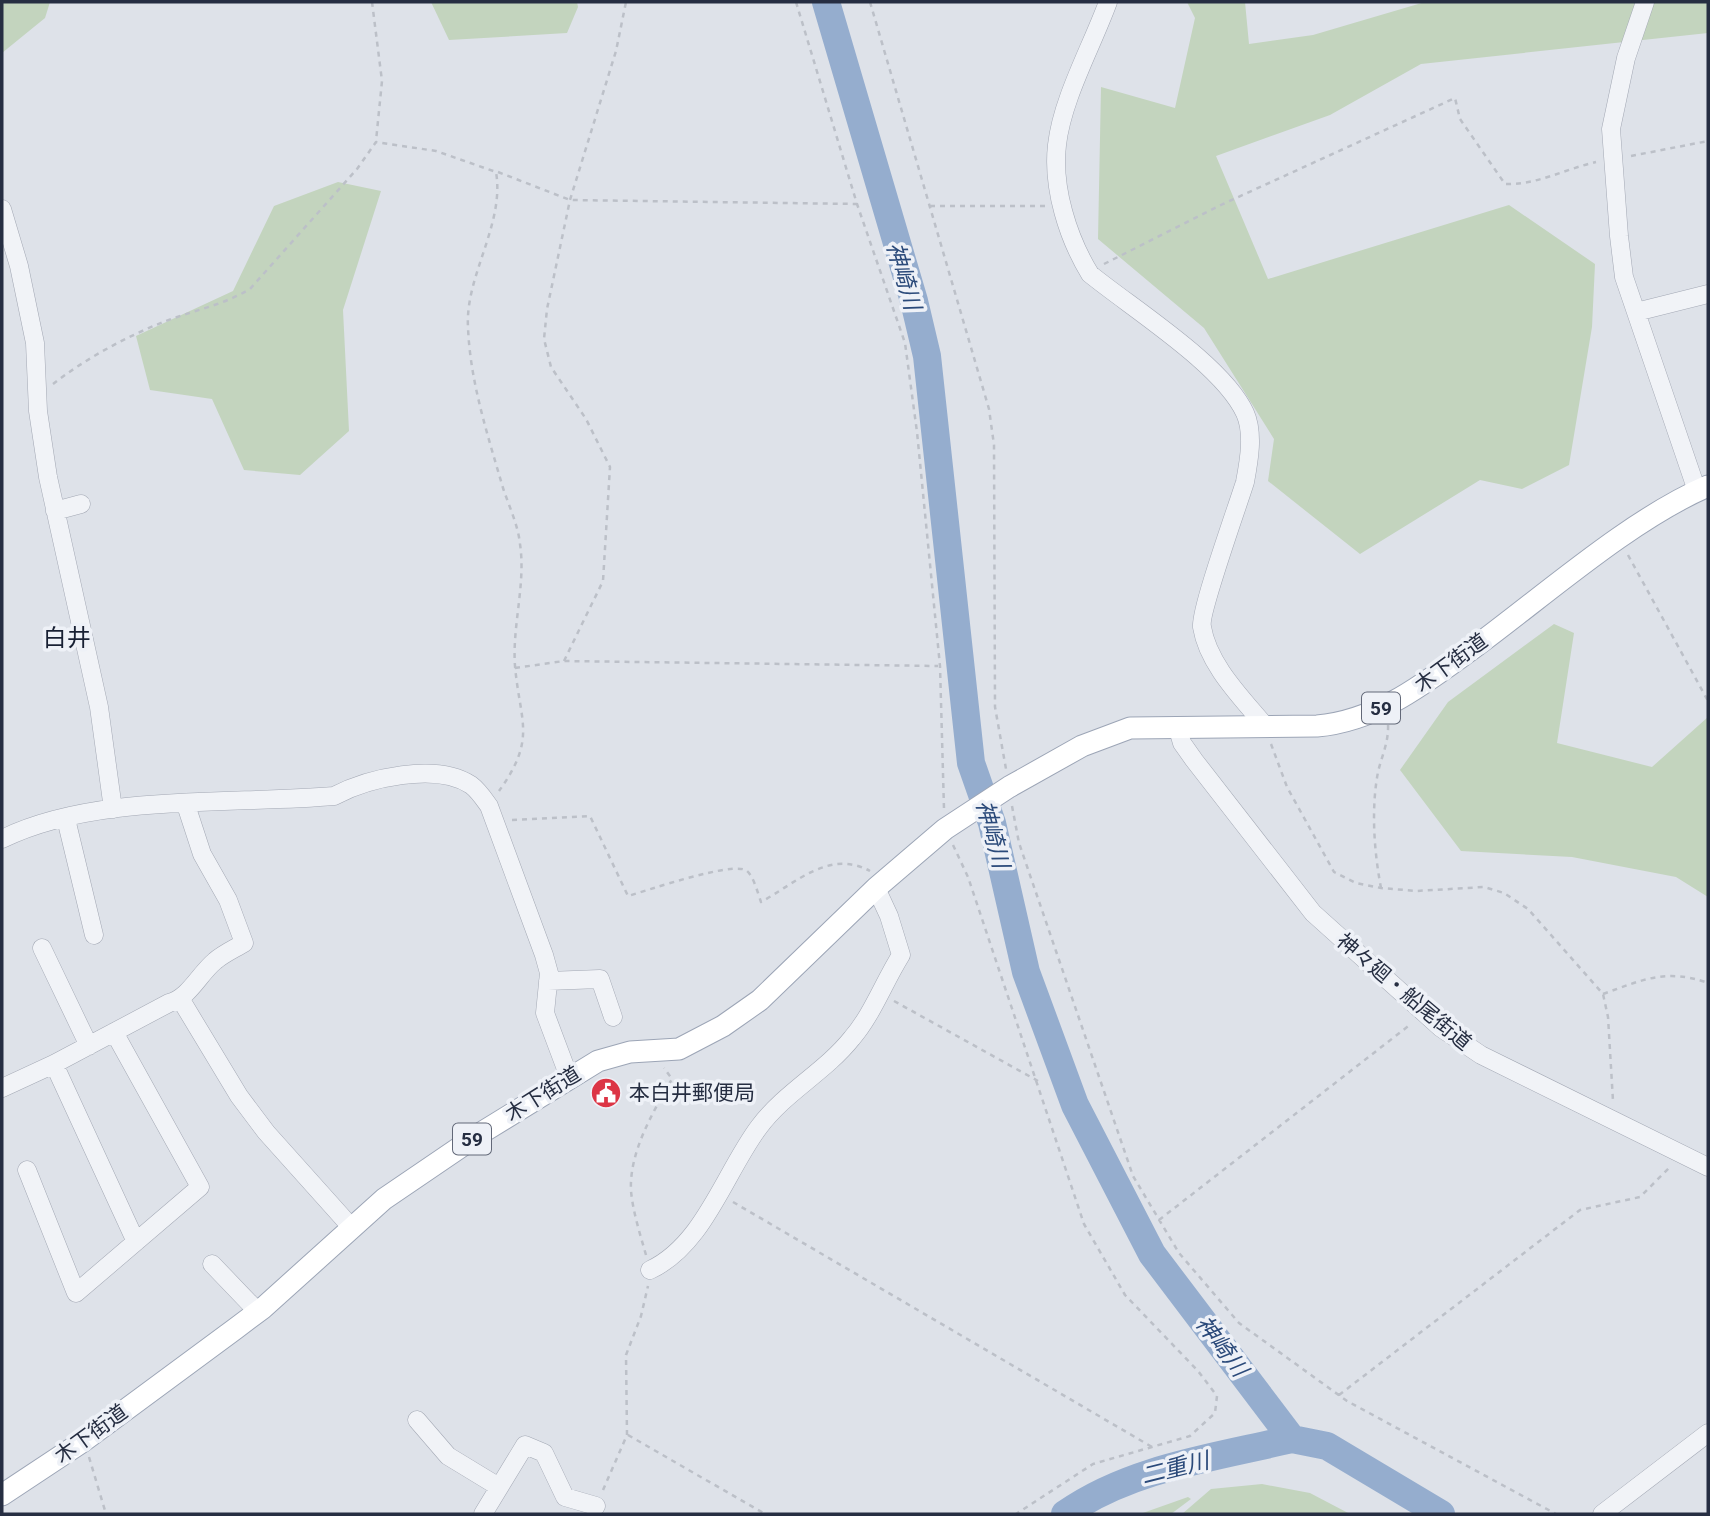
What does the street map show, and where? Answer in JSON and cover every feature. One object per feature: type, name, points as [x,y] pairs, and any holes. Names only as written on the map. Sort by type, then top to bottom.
[{"type":"main road","name":"木下街道","points":[[1006,789],[1071,751],[1130,729],[1338,724],[1385,706],[1429,680],[1620,539],[1703,489]]},
{"type":"main road","name":"59","points":[[951,825],[1006,789]]},
{"type":"main road","name":"木下街道","points":[[2,1495],[82,1441],[258,1312],[395,1192],[569,1077],[614,1055],[679,1049],[698,1041],[760,1000],[881,884],[951,825]]},
{"type":"street","points":[[1108,2],[1065,114],[1057,143],[1056,164],[1063,206],[1079,256],[1090,274],[1222,377],[1246,415],[1249,461],[1245,482],[1201,626],[1230,682],[1266,727]]},
{"type":"street","points":[[1645,2],[1614,104],[1612,158],[1624,277],[1703,489]]},
{"type":"street","points":[[2,209],[19,266],[35,343],[38,411],[56,515],[99,707],[113,809]]},
{"type":"street","points":[[1636,312],[1708,294]]},
{"type":"street","points":[[56,515],[81,509]]},
{"type":"street","name":"神々廻・船尾街道","points":[[1177,726],[1182,743],[1194,760],[1313,914],[1424,1013],[1481,1055],[1708,1167]]},
{"type":"street","points":[[2,839],[66,819],[113,809],[334,796],[358,783],[394,776],[452,778],[472,786],[492,813],[544,955],[548,981],[545,1013],[569,1077]]},
{"type":"street","points":[[2,1088],[54,1064],[169,1003],[181,1000],[208,967],[244,943],[228,900],[202,854],[186,804]]},
{"type":"street","points":[[66,819],[94,935]]},
{"type":"street","points":[[650,1270],[670,1257],[687,1239],[718,1193],[742,1150],[775,1107],[853,1037],[901,955],[881,884]]},
{"type":"street","points":[[41,948],[89,1046]]},
{"type":"street","points":[[548,981],[600,979],[613,1017]]},
{"type":"street","points":[[181,1000],[239,1096],[266,1132],[352,1228]]},
{"type":"street","points":[[27,1170],[76,1293],[200,1187],[114,1032]]},
{"type":"street","points":[[54,1064],[136,1242]]},
{"type":"street","points":[[212,1264],[258,1312]]},
{"type":"street","points":[[417,1420],[448,1456],[499,1487]]},
{"type":"street","points":[[1602,1514],[1708,1433]]},
{"type":"street","points":[[483,1514],[525,1445],[544,1453],[565,1497],[596,1506]]},
{"type":"path","points":[[38,411],[54,383],[102,354],[166,321],[211,309],[250,289],[357,169],[376,142],[382,81],[372,2]]},
{"type":"path","points":[[564,661],[603,581],[610,467],[586,419],[551,367],[544,339],[547,309],[570,200],[617,51],[626,2]]},
{"type":"path","points":[[796,2],[857,204],[905,342],[917,432],[940,666],[951,825],[1091,1236],[1125,1295],[1198,1371],[1217,1396],[1215,1413],[1190,1436],[1093,1464],[1016,1514]]},
{"type":"path","points":[[870,2],[989,410],[992,433],[995,707],[1006,789],[1019,843],[1133,1176],[1179,1253],[1239,1323],[1339,1395],[1556,1514]]},
{"type":"path","points":[[1090,274],[1115,257],[1223,204],[1455,98],[1460,118],[1505,184],[1527,185],[1565,169],[1708,141]]},
{"type":"path","points":[[376,142],[436,151],[570,200],[857,204]]},
{"type":"path","points":[[496,172],[499,186],[493,220],[467,325],[474,377],[486,429],[520,544],[515,668],[524,713],[521,752],[492,813],[590,816],[628,896],[699,875],[740,869],[749,873],[761,902],[830,863],[859,864],[881,884]]},
{"type":"path","points":[[930,206],[1063,206]]},
{"type":"path","points":[[1620,539],[1708,701]]},
{"type":"path","points":[[515,668],[564,661],[940,666]]},
{"type":"path","points":[[1381,888],[1375,858],[1376,791],[1387,747],[1385,706]]},
{"type":"path","points":[[1266,727],[1287,787],[1334,872],[1356,883],[1381,888],[1416,891],[1485,887],[1504,893],[1528,909],[1602,994],[1608,1017],[1615,1119]]},
{"type":"path","points":[[1602,994],[1656,975],[1679,975],[1708,983]]},
{"type":"path","points":[[878,992],[1038,1081]]},
{"type":"path","points":[[1160,1220],[1424,1013]]},
{"type":"path","points":[[596,1506],[627,1435],[626,1355],[641,1316],[650,1270],[633,1205],[631,1179],[646,1126],[672,1079],[653,1052]]},
{"type":"path","points":[[1339,1395],[1580,1210],[1640,1197],[1683,1154]]},
{"type":"path","points":[[718,1193],[1152,1447]]},
{"type":"path","points":[[627,1435],[765,1514]]},
{"type":"path","points":[[82,1441],[106,1514]]},
{"type":"green space","points":[[2,2],[50,2],[45,18],[2,53]]},
{"type":"green space","points":[[431,2],[577,2],[578,7],[567,33],[449,40]]},
{"type":"green space","points":[[1187,2],[1245,2],[1249,44],[1313,35],[1425,2],[1708,2],[1708,33],[1421,64],[1330,115],[1216,156],[1268,279],[1509,205],[1595,264],[1592,327],[1569,465],[1522,489],[1480,480],[1360,554],[1268,481],[1274,439],[1204,328],[1098,239],[1101,87],[1175,108],[1195,18]]},
{"type":"green space","points":[[338,182],[381,191],[343,310],[349,431],[300,475],[244,470],[212,399],[150,390],[136,336],[233,291],[274,206]]},
{"type":"green space","points":[[1554,624],[1574,633],[1557,743],[1652,767],[1708,717],[1708,897],[1676,877],[1572,857],[1461,851],[1400,770],[1448,702]]},
{"type":"green space","points":[[1262,1484],[1310,1493],[1350,1514],[1182,1514],[1211,1489]]},
{"type":"green space","points":[[1188,1497],[1191,1499],[1171,1514],[1140,1514]]},
{"type":"waterway","name":"神崎川","points":[[826,2],[914,301],[927,356],[971,763],[992,823],[1026,972],[1075,1105],[1152,1254],[1292,1439],[1327,1446],[1441,1514]]},
{"type":"waterway","name":"二重川","points":[[1065,1514],[1090,1498],[1145,1475],[1292,1439]]},
{"type":"place","name":"本白井郵便局","points":[[606,1093]]},
{"type":"district","name":"白井","points":[[67,638]]}]
